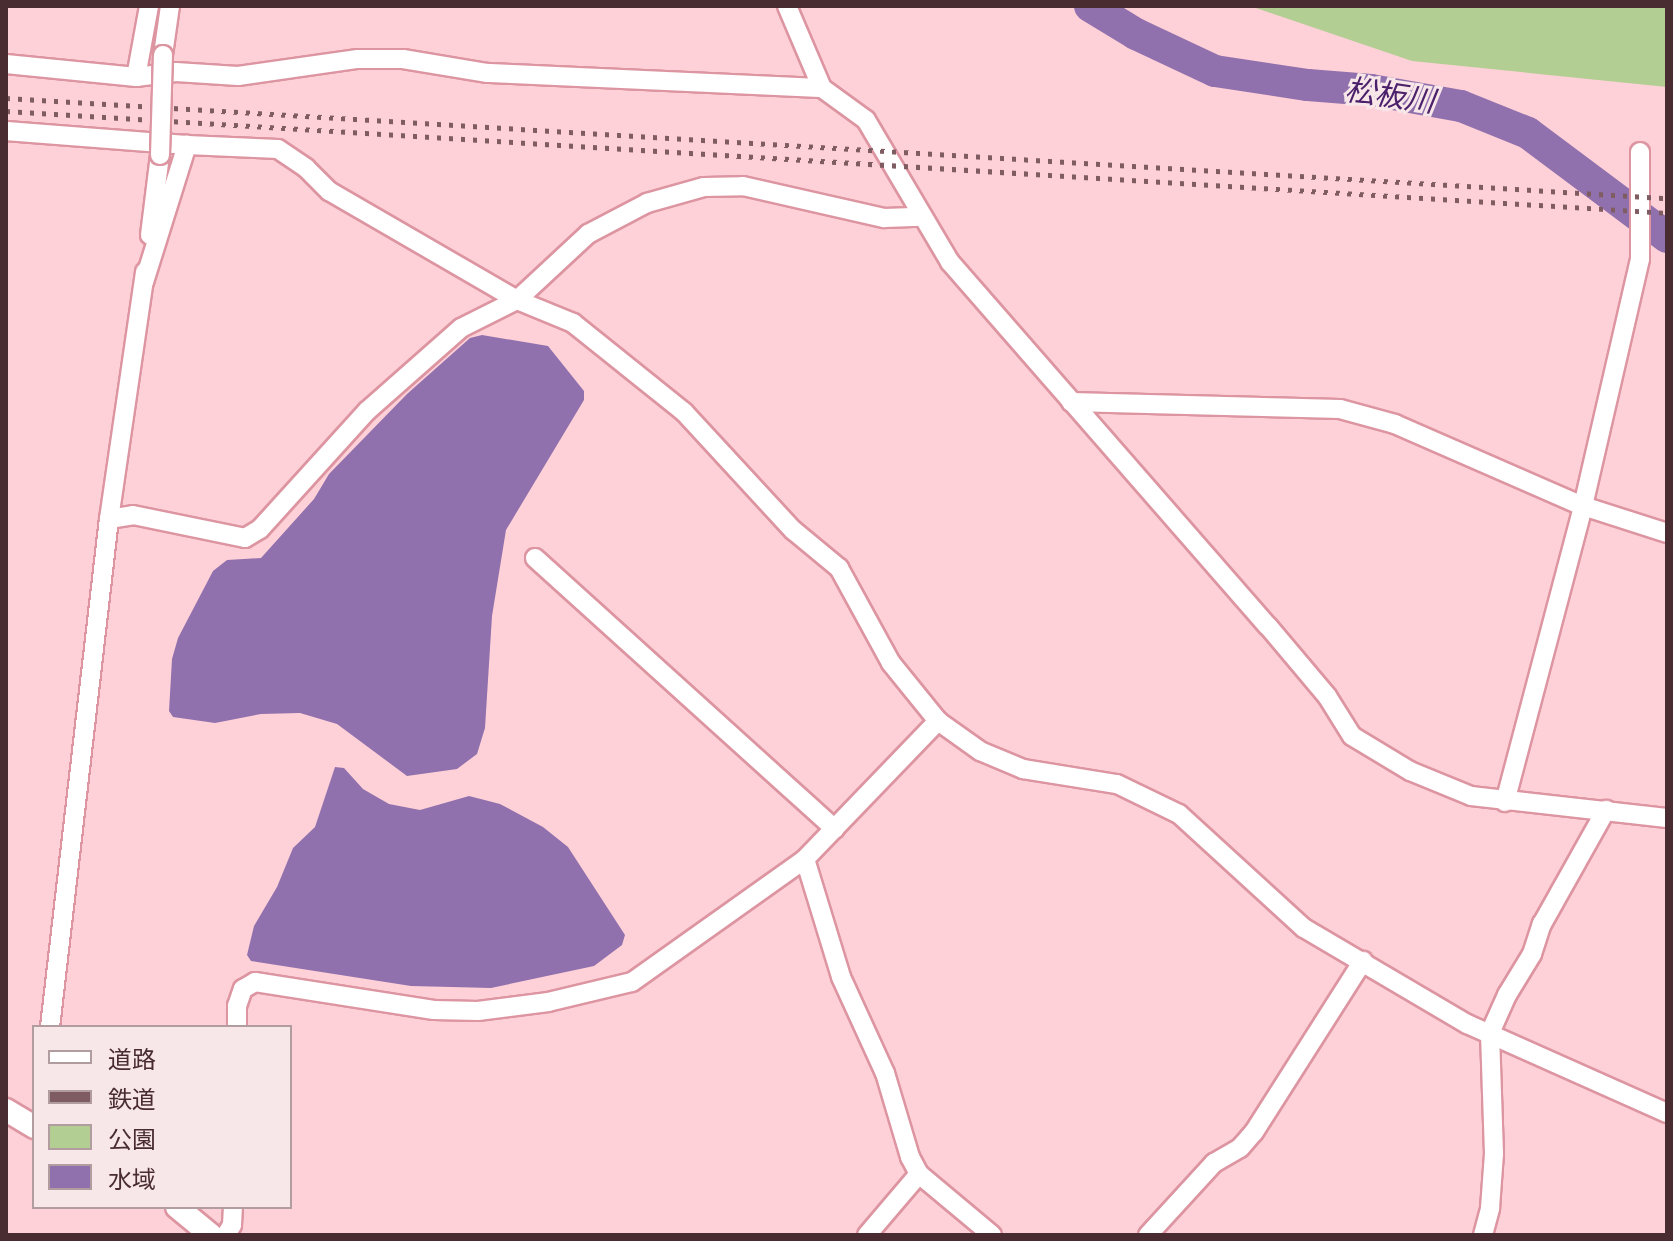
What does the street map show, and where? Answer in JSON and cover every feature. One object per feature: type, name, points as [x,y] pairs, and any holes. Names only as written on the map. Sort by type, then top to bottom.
[{"type":"street","points":[[136,77],[149,6]]},
{"type":"street","points":[[50,1025],[109,519],[160,155],[163,55],[170,6]]},
{"type":"street","points":[[787,6],[822,88],[866,120],[950,262],[1268,626],[1327,696],[1352,736],[1410,771],[1471,796],[1667,818]]},
{"type":"street","points":[[6,64],[136,77],[176,72],[238,76],[358,59],[403,59],[488,73],[822,88]]},
{"type":"street","points":[[6,131],[278,149],[306,168],[329,191],[517,300],[573,323],[684,412],[793,530],[839,568],[891,663],[938,721],[980,751],[1023,769],[1117,784],[1179,814],[1304,928],[1467,1024],[1667,1113]]},
{"type":"street","points":[[144,282],[187,145]]},
{"type":"street","points":[[1505,802],[1583,506],[1640,259],[1640,152]]},
{"type":"street","points":[[109,519],[133,515],[245,538],[260,529],[367,411],[461,328],[517,300],[588,234],[647,203],[704,187],[743,186],[884,218],[921,217]]},
{"type":"street","points":[[1071,402],[1340,409],[1395,424],[1583,506],[1667,533]]},
{"type":"street","points":[[535,558],[835,829]]},
{"type":"street","points":[[237,1025],[243,989],[255,982],[434,1010],[478,1011],[604,991],[632,982],[805,859],[938,721]]},
{"type":"street","points":[[1483,1235],[1490,1208],[1494,1154],[1490,1033],[1507,995],[1532,954],[1542,924],[1606,810]]},
{"type":"street","points":[[805,859],[841,977],[885,1073],[910,1157],[919,1174],[992,1235]]},
{"type":"street","points":[[1148,1235],[1214,1163],[1240,1148],[1254,1132],[1363,961]]},
{"type":"street","points":[[6,1110],[32,1126]]},
{"type":"street","points":[[867,1235],[919,1174]]},
{"type":"street","points":[[179,1209],[211,1235]]},
{"type":"street","points":[[226,1235],[232,1225],[233,1209]]},
{"type":"green space","points":[[1250,6],[1667,6],[1667,87],[1412,61]]},
{"type":"water","points":[[482,335],[548,346],[584,391],[584,400],[506,530],[492,616],[485,728],[477,754],[457,769],[407,776],[337,724],[300,713],[261,714],[215,723],[173,717],[169,711],[172,659],[178,638],[213,571],[227,560],[261,558],[314,499],[329,474],[407,394],[470,338]]},
{"type":"water","points":[[335,767],[344,768],[363,789],[389,804],[420,810],[469,796],[500,804],[543,827],[568,847],[625,935],[622,945],[594,966],[491,988],[411,986],[251,961],[247,955],[254,926],[277,887],[293,848],[315,827]]},
{"type":"waterway","name":"松板川","points":[[1090,6],[1136,34],[1215,71],[1308,85],[1371,90],[1461,106],[1528,133],[1667,237]]},
{"type":"railway","points":[[6,98],[1667,198]]},
{"type":"railway","points":[[6,111],[1667,213]]}]
